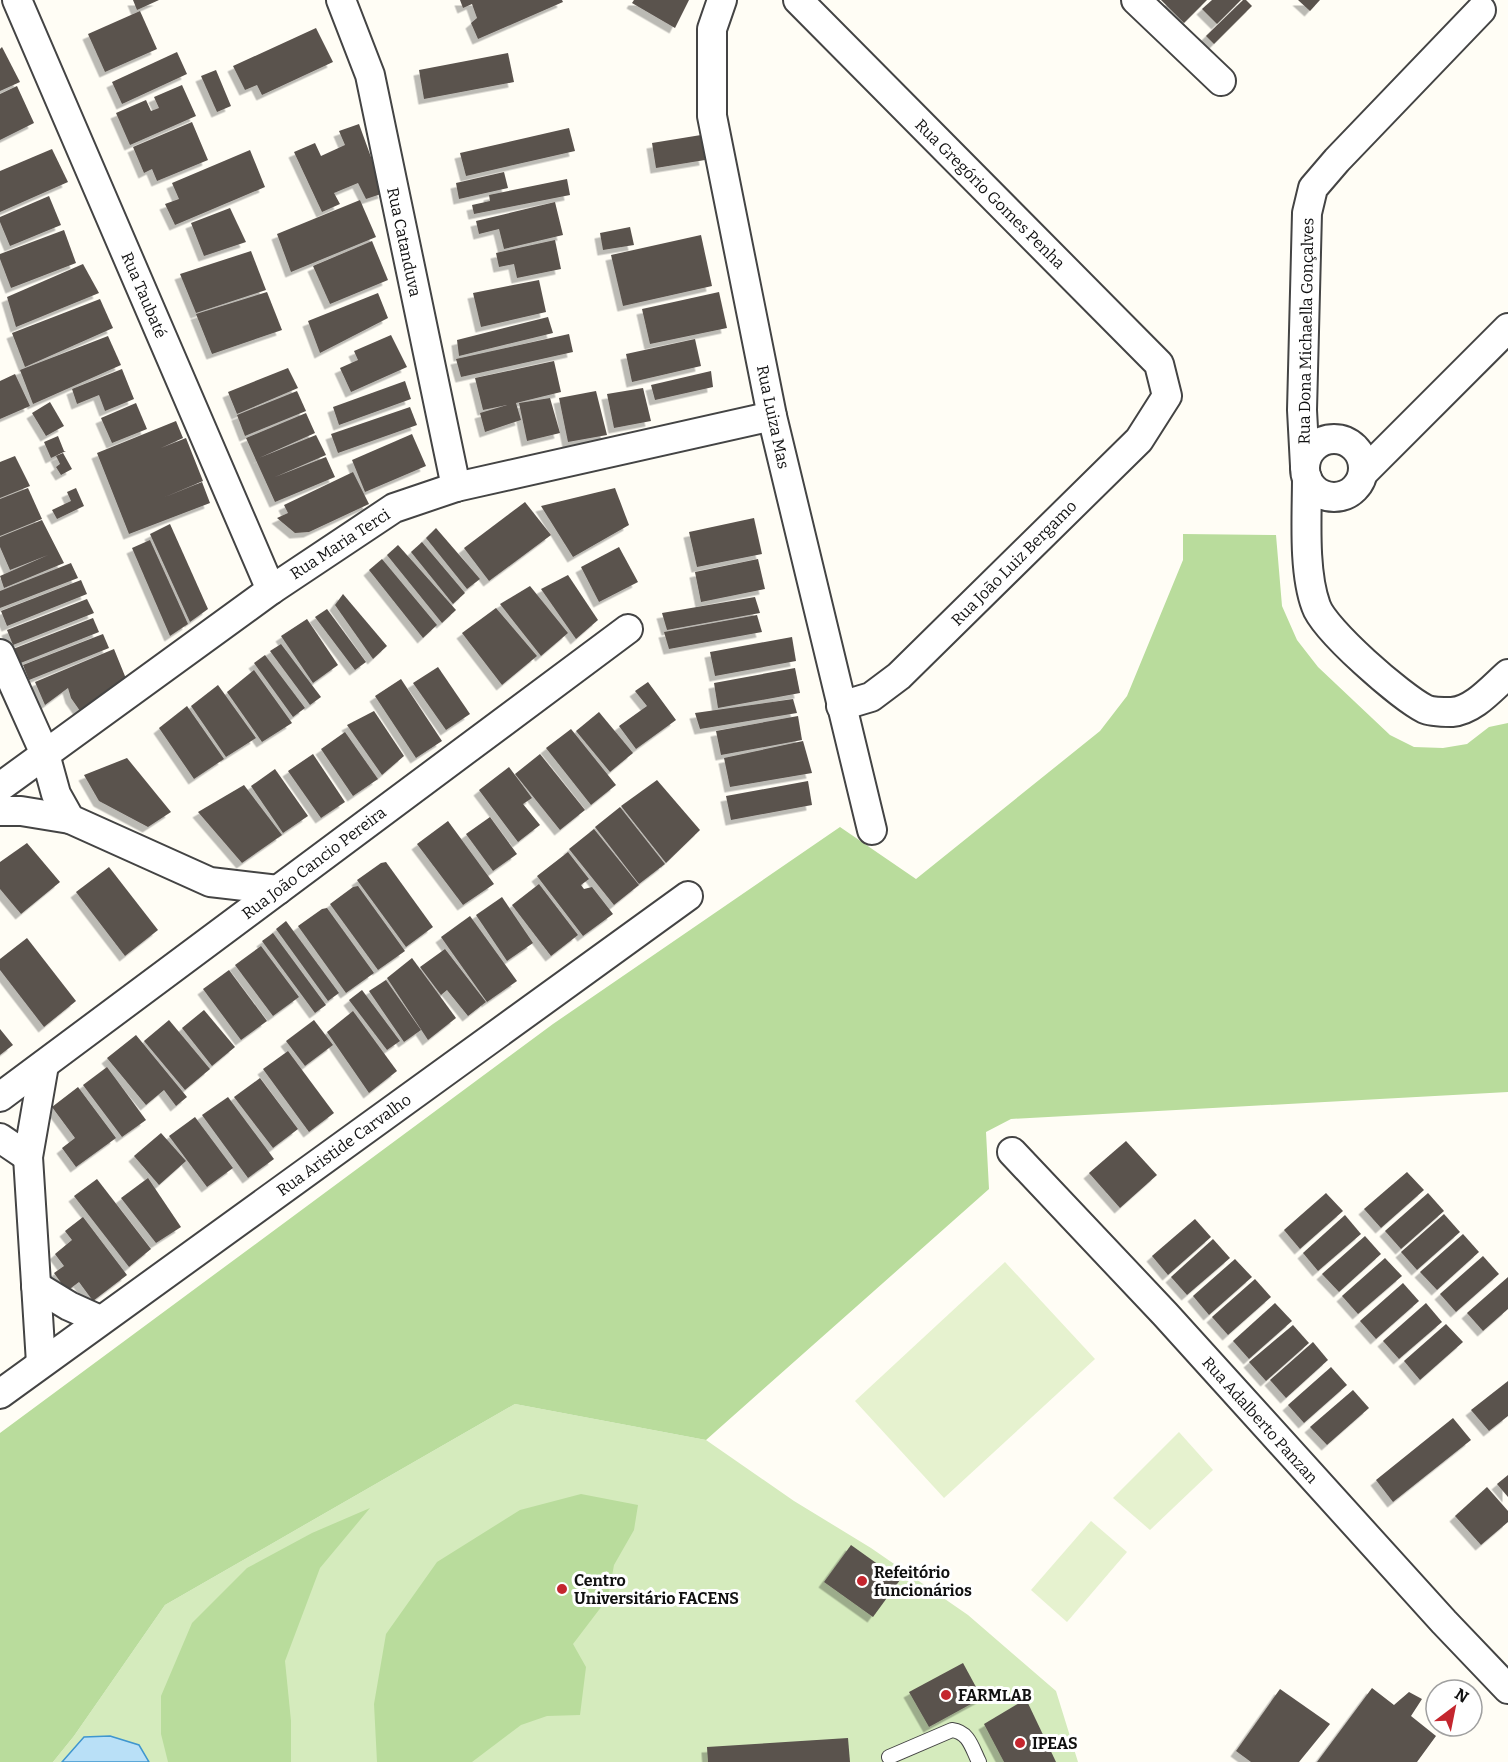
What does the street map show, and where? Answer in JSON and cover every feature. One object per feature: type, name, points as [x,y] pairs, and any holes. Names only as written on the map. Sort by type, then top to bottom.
[{"type":"street","name":"Rua Taubaté","points":[[17,0],[271,590]]},
{"type":"street","name":"Rua Catanduva","points":[[341,0],[370,75],[456,488]]},
{"type":"street","name":"Rua Luiza Mas","points":[[722,0],[712,29],[712,116],[772,416],[872,830]]},
{"type":"street","name":"Rua Gregório Gomes Penha","points":[[798,0],[1159,364],[1167,396]]},
{"type":"street","points":[[1136,0],[1221,81]]},
{"type":"street","name":"Rua Dona Michaella Gonçalves","points":[[1481,10],[1313,188],[1307,213],[1302,410],[1310,584],[1316,608],[1331,629],[1391,686],[1426,710],[1453,712],[1474,704],[1508,674]]},
{"type":"street","points":[[1352,463],[1325,440],[1311,450],[1306,472],[1312,486],[1329,496],[1352,463],[1379,442],[1403,435],[1508,328]]},
{"type":"street","name":"Rua João Luiz Bergamo","points":[[841,706],[871,697],[899,676],[1138,440],[1167,396]]},
{"type":"street","points":[[1302,410],[1352,463]]},
{"type":"street","name":"Rua Maria Terci","points":[[0,787],[271,590],[394,508],[456,488],[772,416]]},
{"type":"street","points":[[1308,540],[1352,463]]},
{"type":"street","name":"Rua João Cancio Pereira","points":[[0,1097],[628,629]]},
{"type":"street","points":[[0,654],[45,754],[56,794],[70,819]]},
{"type":"street","points":[[0,811],[21,811],[70,819],[210,882],[278,890]]},
{"type":"street","points":[[210,882],[226,929]]},
{"type":"street","name":"Rua Aristide Carvalho","points":[[0,1394],[688,896]]},
{"type":"street","points":[[41,1363],[28,1157],[44,1065]]},
{"type":"street","points":[[0,1138],[28,1157]]},
{"type":"street","name":"Rua Adalberto Panzan","points":[[1012,1152],[1165,1314],[1444,1622],[1508,1689]]},
{"type":"street","points":[[36,1286],[69,1306],[100,1320]]},
{"type":"lane","points":[[889,1757],[952,1730],[960,1731],[966,1736],[979,1762]]},
{"type":"green space","points":[[1183,534],[1276,535],[1282,606],[1297,640],[1318,667],[1390,735],[1414,747],[1443,748],[1467,744],[1489,727],[1508,723],[1508,1092],[1011,1119],[986,1132],[989,1189],[706,1440],[515,1404],[165,1605],[74,1736],[53,1762],[0,1762],[0,1433],[553,1024],[840,827],[916,879],[1100,731],[1127,696],[1183,560]]},
{"type":"green space","points":[[1005,1262],[1095,1359],[944,1498],[855,1401]]},
{"type":"green space","name":"Centro Universitário FACENS","points":[[515,1404],[706,1440],[794,1501],[871,1548],[968,1615],[1056,1691],[1078,1762],[53,1762],[74,1736],[165,1605]]},
{"type":"green space","points":[[1179,1432],[1213,1470],[1150,1530],[1113,1498]]},
{"type":"green space","points":[[581,1494],[638,1505],[634,1530],[614,1565],[608,1598],[573,1644],[586,1667],[580,1715],[547,1716],[521,1725],[472,1762],[377,1762],[374,1704],[386,1634],[437,1562],[520,1510]]},
{"type":"green space","points":[[370,1508],[320,1568],[285,1661],[291,1721],[291,1762],[168,1762],[161,1734],[161,1696],[192,1623],[247,1568],[312,1533]]},
{"type":"green space","points":[[1091,1521],[1127,1552],[1067,1622],[1031,1590]]},
{"type":"water","points":[[110,1736],[139,1745],[149,1762],[62,1762],[84,1737]]},
{"type":"building","points":[[133,0],[159,0],[137,10]]},
{"type":"building","points":[[460,0],[562,0],[563,2],[478,39],[471,23],[477,18],[472,4],[463,8]]},
{"type":"building","points":[[634,0],[689,0],[675,28],[632,3]]},
{"type":"building","points":[[1161,0],[1207,0],[1184,23]]},
{"type":"building","points":[[1212,0],[1241,0],[1217,24],[1202,9]]},
{"type":"building","points":[[1243,0],[1252,6],[1214,44],[1206,36]]},
{"type":"building","points":[[1298,0],[1320,0],[1310,11]]},
{"type":"building","points":[[140,11],[157,49],[105,72],[88,34]]},
{"type":"building","points":[[316,28],[333,62],[262,95],[257,85],[245,90],[233,66]]},
{"type":"building","points":[[2,47],[20,82],[0,91],[0,49]]},
{"type":"building","points":[[177,52],[187,74],[122,104],[112,82]]},
{"type":"building","points":[[508,53],[514,82],[424,99],[419,70]]},
{"type":"building","points":[[216,70],[231,106],[217,112],[201,76]]},
{"type":"building","points":[[182,85],[196,116],[130,145],[116,113],[146,100],[151,111],[159,108],[154,97]]},
{"type":"building","points":[[17,86],[34,123],[0,140],[0,94]]},
{"type":"building","points":[[192,122],[208,160],[157,181],[152,169],[144,173],[133,147]]},
{"type":"building","points":[[359,124],[384,193],[366,199],[358,183],[334,193],[340,204],[322,212],[294,152],[315,143],[321,156],[345,145],[339,131]]},
{"type":"building","points":[[569,128],[575,151],[466,176],[460,153]]},
{"type":"building","points":[[701,135],[705,160],[656,168],[652,143]]},
{"type":"building","points":[[52,149],[68,182],[0,212],[0,171]]},
{"type":"building","points":[[250,150],[265,187],[175,225],[165,204],[179,199],[172,183]]},
{"type":"building","points":[[504,172],[508,188],[459,199],[456,183]]},
{"type":"building","points":[[567,179],[570,195],[474,214],[472,205],[490,201],[489,195]]},
{"type":"building","points":[[49,196],[61,225],[10,246],[0,217]]},
{"type":"building","points":[[360,200],[376,237],[291,272],[277,234]]},
{"type":"building","points":[[555,202],[563,235],[504,249],[499,229],[479,234],[476,221]]},
{"type":"building","points":[[230,208],[246,242],[204,256],[191,223]]},
{"type":"building","points":[[630,227],[634,245],[603,250],[600,233]]},
{"type":"building","points":[[64,230],[76,263],[11,288],[0,254]]},
{"type":"building","points":[[701,235],[712,286],[623,306],[611,255]]},
{"type":"building","points":[[555,240],[561,269],[517,278],[514,264],[499,267],[496,253]]},
{"type":"building","points":[[372,241],[388,280],[330,304],[313,266]]},
{"type":"building","points":[[251,251],[266,290],[196,313],[180,274]]},
{"type":"building","points":[[83,264],[99,293],[16,327],[7,297]]},
{"type":"building","points":[[539,280],[546,312],[481,327],[473,293]]},
{"type":"building","points":[[267,292],[282,330],[212,354],[196,314]]},
{"type":"building","points":[[719,292],[727,328],[650,344],[642,309]]},
{"type":"building","points":[[378,293],[388,318],[320,353],[308,321]]},
{"type":"building","points":[[100,299],[113,328],[25,367],[12,333]]},
{"type":"building","points":[[548,317],[553,333],[459,356],[457,340]]},
{"type":"building","points":[[569,334],[573,352],[461,377],[456,359]]},
{"type":"building","points":[[391,335],[407,367],[351,392],[340,368],[358,360],[354,351]]},
{"type":"building","points":[[108,336],[121,365],[33,404],[20,370]]},
{"type":"building","points":[[695,339],[701,366],[632,382],[626,354]]},
{"type":"building","points":[[554,361],[561,392],[516,403],[521,420],[485,432],[480,413],[507,405],[483,410],[475,378]]},
{"type":"building","points":[[288,368],[298,388],[237,414],[228,392]]},
{"type":"building","points":[[122,369],[134,399],[105,411],[99,395],[77,404],[72,389]]},
{"type":"building","points":[[711,371],[713,387],[655,400],[651,385]]},
{"type":"building","points":[[15,374],[30,406],[0,419],[0,381]]},
{"type":"building","points":[[405,381],[411,399],[339,425],[333,407]]},
{"type":"building","points":[[643,388],[651,421],[614,428],[607,394]]},
{"type":"building","points":[[297,391],[306,411],[245,436],[237,415]]},
{"type":"building","points":[[596,391],[607,435],[568,442],[559,398]]},
{"type":"building","points":[[550,398],[560,433],[527,441],[519,403]]},
{"type":"building","points":[[50,402],[64,426],[46,436],[32,413]]},
{"type":"building","points":[[136,403],[147,429],[112,443],[101,418]]},
{"type":"building","points":[[410,407],[417,425],[338,453],[331,434]]},
{"type":"building","points":[[306,413],[315,433],[259,458],[316,435],[326,455],[275,477],[326,457],[335,477],[275,502],[246,438]]},
{"type":"building","points":[[176,421],[183,438],[161,448],[186,438],[203,481],[165,497],[202,482],[210,503],[129,534],[97,453]]},
{"type":"building","points":[[412,434],[426,466],[365,492],[352,460]]},
{"type":"building","points":[[58,436],[66,451],[51,458],[44,442]]},
{"type":"building","points":[[63,453],[72,469],[61,475],[56,467],[60,464],[56,456]]},
{"type":"building","points":[[15,456],[30,486],[0,498],[0,462]]},
{"type":"building","points":[[353,472],[369,504],[309,532],[295,533],[277,518],[288,513],[284,505]]},
{"type":"building","points":[[28,488],[42,519],[0,536],[0,499]]},
{"type":"building","points":[[76,488],[84,506],[57,519],[52,510],[71,501],[67,492]]},
{"type":"building","points":[[615,488],[629,525],[573,557],[541,506]]},
{"type":"building","points":[[525,502],[551,535],[489,581],[464,548]]},
{"type":"building","points":[[754,518],[762,554],[697,567],[689,532]]},
{"type":"building","points":[[42,520],[64,563],[4,588],[0,576],[48,555],[10,570],[0,547],[0,537]]},
{"type":"building","points":[[170,524],[208,609],[190,622],[150,534]]},
{"type":"building","points":[[436,528],[480,579],[467,589],[426,538]]},
{"type":"building","points":[[150,540],[188,624],[170,636],[132,548]]},
{"type":"building","points":[[422,542],[465,593],[453,604],[411,552]]},
{"type":"building","points":[[398,545],[456,610],[442,623],[387,555]]},
{"type":"building","points":[[619,547],[638,582],[599,602],[581,567]]},
{"type":"building","points":[[382,559],[437,625],[423,638],[369,570]]},
{"type":"building","points":[[758,559],[765,589],[701,602],[695,572]]},
{"type":"building","points":[[71,563],[78,578],[0,608],[0,591]]},
{"type":"building","points":[[568,575],[598,620],[576,639],[541,589]]},
{"type":"building","points":[[81,580],[87,594],[7,626],[1,611]]},
{"type":"building","points":[[530,586],[568,633],[541,656],[500,604]]},
{"type":"building","points":[[343,594],[387,646],[373,659],[335,605]]},
{"type":"building","points":[[755,597],[760,613],[667,630],[662,613]]},
{"type":"building","points":[[87,599],[94,613],[13,645],[7,630]]},
{"type":"building","points":[[496,608],[537,656],[502,685],[462,633]]},
{"type":"building","points":[[327,609],[366,662],[355,670],[315,617]]},
{"type":"building","points":[[757,615],[762,632],[669,649],[664,632]]},
{"type":"building","points":[[93,618],[99,632],[18,664],[13,649]]},
{"type":"building","points":[[307,619],[338,665],[313,683],[281,636]]},
{"type":"building","points":[[103,634],[109,648],[29,680],[23,665]]},
{"type":"building","points":[[792,637],[796,661],[715,676],[710,652]]},
{"type":"building","points":[[281,644],[321,697],[310,705],[270,651]]},
{"type":"building","points":[[114,649],[129,686],[85,718],[71,698],[68,688],[45,705],[35,682]]},
{"type":"building","points":[[265,655],[305,708],[293,717],[254,663]]},
{"type":"building","points":[[438,667],[470,714],[446,730],[413,683]]},
{"type":"building","points":[[795,668],[800,693],[718,708],[714,683]]},
{"type":"building","points":[[254,670],[292,723],[262,742],[227,692]]},
{"type":"building","points":[[401,679],[442,741],[416,758],[375,696]]},
{"type":"building","points":[[648,682],[676,720],[636,749],[619,726],[647,706],[635,691]]},
{"type":"building","points":[[218,685],[256,738],[226,757],[191,706]]},
{"type":"building","points":[[793,699],[797,713],[700,729],[695,713]]},
{"type":"building","points":[[187,706],[224,759],[194,779],[159,728]]},
{"type":"building","points":[[374,711],[404,756],[382,775],[347,725]]},
{"type":"building","points":[[599,712],[633,753],[610,772],[576,731]]},
{"type":"building","points":[[798,716],[802,740],[721,755],[716,731]]},
{"type":"building","points":[[571,729],[616,785],[591,805],[546,748]]},
{"type":"building","points":[[345,732],[378,779],[353,796],[321,749]]},
{"type":"building","points":[[803,741],[812,773],[730,787],[724,758]]},
{"type":"building","points":[[313,754],[345,802],[321,818],[288,771]]},
{"type":"building","points":[[540,754],[585,810],[560,830],[515,774]]},
{"type":"building","points":[[127,758],[171,812],[148,827],[99,801],[84,775]]},
{"type":"building","points":[[509,767],[532,798],[523,804],[540,825],[518,842],[479,790]]},
{"type":"building","points":[[275,769],[308,816],[283,833],[251,786]]},
{"type":"building","points":[[657,780],[700,830],[666,863],[621,806]]},
{"type":"building","points":[[808,781],[812,805],[731,820],[726,796]]},
{"type":"building","points":[[244,785],[282,835],[242,863],[198,812]]},
{"type":"building","points":[[620,807],[665,864],[639,884],[595,827]]},
{"type":"building","points":[[490,817],[517,854],[493,871],[466,834]]},
{"type":"building","points":[[448,821],[494,884],[463,905],[417,844]]},
{"type":"building","points":[[594,829],[639,885],[614,905],[569,849]]},
{"type":"building","points":[[27,843],[60,882],[21,914],[0,889],[0,862]]},
{"type":"building","points":[[568,852],[589,879],[581,885],[584,889],[592,887],[613,914],[583,936],[537,876]]},
{"type":"building","points":[[386,862],[433,927],[406,947],[357,880]]},
{"type":"building","points":[[109,867],[158,930],[125,956],[76,892]]},
{"type":"building","points":[[539,884],[578,935],[551,956],[512,905]]},
{"type":"building","points":[[358,886],[405,951],[378,970],[330,904],[353,887]]},
{"type":"building","points":[[502,897],[533,943],[507,961],[476,915]]},
{"type":"building","points":[[327,908],[374,973],[346,993],[298,926]]},
{"type":"building","points":[[470,916],[517,981],[487,1002],[441,937]]},
{"type":"building","points":[[286,921],[339,993],[328,1001],[276,929]]},
{"type":"building","points":[[273,933],[326,1005],[315,1013],[262,941]]},
{"type":"building","points":[[27,938],[76,1001],[44,1027],[0,970],[0,959]]},
{"type":"building","points":[[261,946],[299,997],[273,1016],[235,965]]},
{"type":"building","points":[[445,949],[486,1002],[468,1016],[447,990],[441,995],[420,967]]},
{"type":"building","points":[[412,958],[456,1018],[428,1040],[387,978]]},
{"type":"building","points":[[229,970],[267,1021],[241,1040],[203,989]]},
{"type":"building","points":[[386,980],[421,1030],[404,1042],[369,991]]},
{"type":"building","points":[[362,990],[400,1041],[387,1050],[349,1000]]},
{"type":"building","points":[[204,1010],[235,1047],[212,1066],[182,1028]]},
{"type":"building","points":[[353,1011],[397,1071],[369,1093],[327,1032]]},
{"type":"building","points":[[169,1020],[210,1069],[185,1090],[144,1041]]},
{"type":"building","points":[[314,1020],[333,1045],[305,1066],[286,1041]]},
{"type":"building","points":[[0,1029],[13,1045],[0,1055]]},
{"type":"building","points":[[136,1035],[187,1097],[176,1106],[164,1090],[146,1105],[107,1058]]},
{"type":"building","points":[[288,1051],[334,1113],[309,1132],[263,1069]]},
{"type":"building","points":[[107,1067],[146,1120],[122,1137],[83,1085]]},
{"type":"building","points":[[260,1078],[298,1129],[273,1148],[234,1097]]},
{"type":"building","points":[[78,1087],[116,1138],[76,1167],[62,1148],[75,1138],[52,1107]]},
{"type":"building","points":[[228,1097],[274,1159],[248,1178],[202,1115]]},
{"type":"building","points":[[195,1117],[233,1168],[207,1187],[169,1136]]},
{"type":"building","points":[[161,1133],[186,1161],[159,1185],[134,1156]]},
{"type":"building","points":[[1126,1141],[1157,1175],[1120,1208],[1089,1173]]},
{"type":"building","points":[[1407,1172],[1424,1190],[1381,1228],[1364,1209]]},
{"type":"building","points":[[148,1178],[181,1227],[156,1243],[121,1198]]},
{"type":"building","points":[[97,1179],[151,1249],[129,1267],[74,1196]]},
{"type":"building","points":[[1326,1193],[1343,1211],[1300,1249],[1284,1230]]},
{"type":"building","points":[[1428,1193],[1444,1211],[1401,1249],[1385,1231]]},
{"type":"building","points":[[1444,1214],[1460,1232],[1417,1270],[1401,1252]]},
{"type":"building","points":[[1345,1215],[1361,1234],[1318,1271],[1303,1253]]},
{"type":"building","points":[[83,1217],[127,1275],[93,1301],[79,1282],[67,1291],[54,1273],[64,1266],[55,1254],[72,1240],[65,1231]]},
{"type":"building","points":[[1195,1219],[1211,1237],[1168,1275],[1152,1256]]},
{"type":"building","points":[[1463,1234],[1479,1252],[1437,1290],[1420,1272]]},
{"type":"building","points":[[1365,1236],[1381,1254],[1339,1292],[1322,1274]]},
{"type":"building","points":[[1213,1239],[1230,1258],[1187,1295],[1171,1277]]},
{"type":"building","points":[[1483,1256],[1499,1274],[1456,1312],[1440,1294]]},
{"type":"building","points":[[1385,1258],[1402,1276],[1358,1314],[1342,1296]]},
{"type":"building","points":[[1235,1259],[1252,1277],[1209,1315],[1193,1296]]},
{"type":"building","points":[[1508,1277],[1508,1309],[1483,1331],[1467,1313]]},
{"type":"building","points":[[1255,1279],[1271,1297],[1228,1335],[1212,1317]]},
{"type":"building","points":[[1403,1283],[1419,1301],[1376,1339],[1360,1321]]},
{"type":"building","points":[[1275,1303],[1292,1321],[1249,1359],[1233,1341]]},
{"type":"building","points":[[1426,1303],[1442,1322],[1399,1359],[1383,1341]]},
{"type":"building","points":[[1446,1324],[1463,1342],[1420,1380],[1404,1361]]},
{"type":"building","points":[[1293,1325],[1309,1343],[1266,1381],[1249,1362]]},
{"type":"building","points":[[1313,1342],[1328,1360],[1286,1398],[1270,1380]]},
{"type":"building","points":[[1331,1367],[1347,1385],[1304,1423],[1288,1405]]},
{"type":"building","points":[[1508,1381],[1508,1416],[1489,1431],[1471,1410]]},
{"type":"building","points":[[1353,1390],[1369,1408],[1327,1445],[1310,1427]]},
{"type":"building","points":[[1453,1418],[1471,1440],[1393,1502],[1376,1480]]},
{"type":"building","points":[[1508,1475],[1508,1497],[1497,1484]]},
{"type":"building","points":[[1487,1487],[1508,1511],[1508,1522],[1481,1545],[1455,1516]]},
{"type":"building","name":"Refeitório funcionários","points":[[851,1545],[900,1580],[873,1617],[824,1582]]},
{"type":"building","name":"FARMLAB","points":[[963,1663],[982,1698],[929,1727],[909,1692]]},
{"type":"building","points":[[1372,1688],[1394,1705],[1409,1692],[1422,1699],[1411,1716],[1424,1726],[1424,1738],[1435,1738],[1417,1762],[1317,1762]]},
{"type":"building","points":[[1280,1689],[1330,1724],[1299,1762],[1251,1762],[1236,1751]]},
{"type":"building","name":"IPEAS","points":[[1026,1699],[1056,1762],[1004,1762],[984,1724]]},
{"type":"building","points":[[848,1738],[850,1762],[708,1762],[707,1747]]},
{"type":"place","name":"Refeitório funcionários","points":[[862,1581]]},
{"type":"place","name":"Centro Universitário FACENS","points":[[562,1589]]},
{"type":"place","name":"FARMLAB","points":[[946,1695]]},
{"type":"place","name":"IPEAS","points":[[1020,1743]]}]
